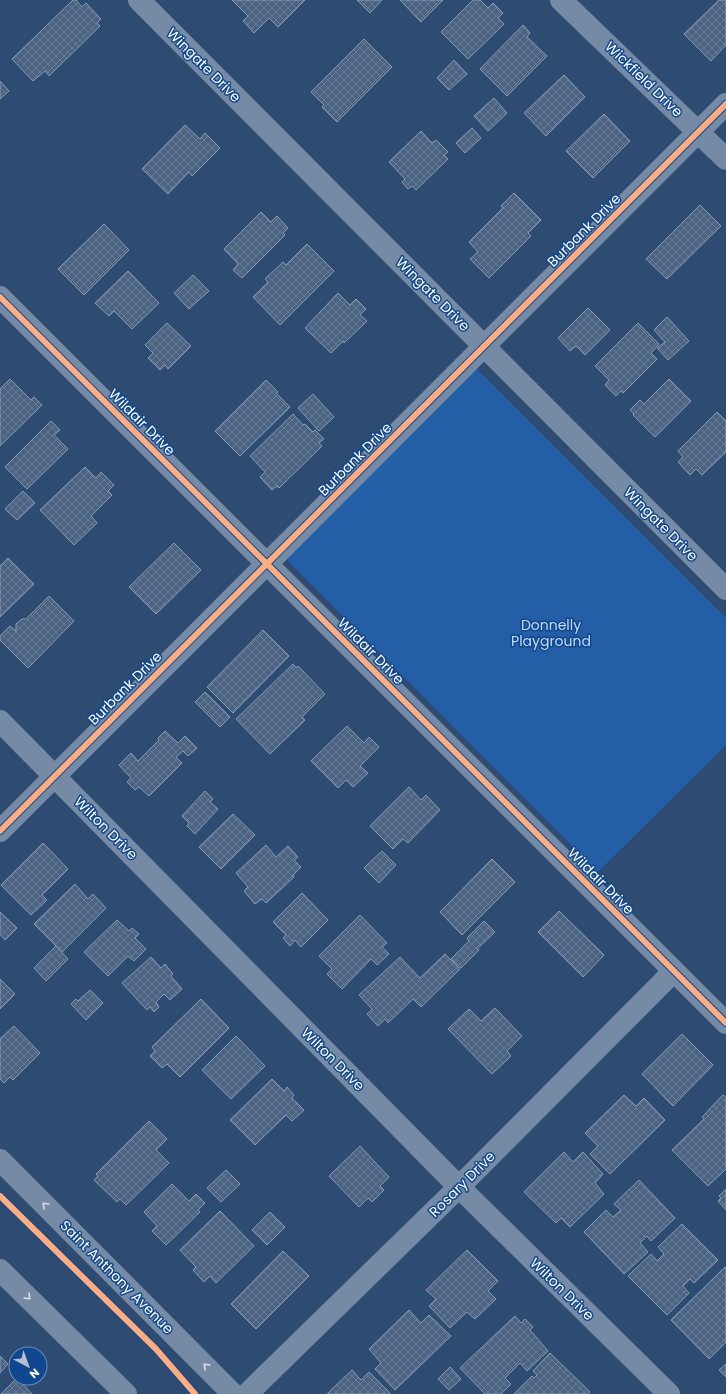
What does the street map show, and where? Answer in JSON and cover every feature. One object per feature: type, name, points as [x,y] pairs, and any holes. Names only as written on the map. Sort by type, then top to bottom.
[{"type":"street","name":"Wingate Drive","points":[[139,0],[726,589]]},
{"type":"street","name":"Wickfield Drive","points":[[561,0],[726,159]]},
{"type":"street","name":"Burbank Drive","points":[[0,830],[726,104]]},
{"type":"street","name":"Wildair Drive","points":[[0,297],[726,1023]]},
{"type":"street","name":"Wilton Drive","points":[[0,721],[459,1187],[670,1394]]},
{"type":"street","name":"Rosary Drive","points":[[247,1394],[459,1187],[674,971]]},
{"type":"street","name":"Saint Anthony Avenue","points":[[0,1160],[234,1394]]},
{"type":"street","points":[[0,1270],[126,1394]]},
{"type":"green space","name":"Donnelly Playground","points":[[476,368],[726,618],[726,745],[598,872],[285,558]]},
{"type":"building","points":[[73,0],[76,0],[82,7],[86,3],[101,19],[97,23],[100,26],[49,76],[45,71],[33,81],[12,59]]},
{"type":"building","points":[[232,0],[305,0],[278,27],[269,18],[254,33],[243,21],[248,16]]},
{"type":"building","points":[[357,0],[382,0],[370,13]]},
{"type":"building","points":[[400,0],[443,0],[421,22]]},
{"type":"building","points":[[473,0],[480,0],[488,8],[493,3],[503,13],[498,18],[504,24],[468,59],[441,32]]},
{"type":"building","points":[[719,0],[726,0],[726,45],[711,61],[684,34]]},
{"type":"building","points":[[523,25],[530,33],[527,37],[547,56],[507,96],[480,69]]},
{"type":"building","points":[[364,39],[392,67],[337,122],[322,107],[324,105],[311,92]]},
{"type":"building","points":[[454,60],[467,74],[449,90],[437,78]]},
{"type":"building","points":[[564,75],[585,97],[546,136],[524,113]]},
{"type":"building","points":[[0,81],[9,91],[0,99]]},
{"type":"building","points":[[494,98],[507,113],[488,131],[474,116]]},
{"type":"building","points":[[604,114],[630,141],[593,178],[566,151]]},
{"type":"building","points":[[185,125],[200,139],[205,133],[220,148],[192,176],[189,172],[168,194],[142,169]]},
{"type":"building","points":[[472,128],[481,138],[465,153],[456,143]]},
{"type":"building","points":[[421,131],[432,143],[436,140],[448,152],[444,155],[448,159],[416,190],[412,186],[408,189],[402,182],[405,179],[389,162]]},
{"type":"building","points":[[514,193],[541,220],[528,233],[531,236],[489,278],[470,259],[478,252],[469,242],[503,208],[501,206]]},
{"type":"building","points":[[700,205],[721,226],[667,279],[646,259]]},
{"type":"building","points":[[261,212],[271,222],[277,216],[288,228],[283,233],[285,235],[242,278],[233,270],[238,264],[224,249]]},
{"type":"building","points":[[104,224],[129,250],[84,295],[58,269]]},
{"type":"building","points":[[307,244],[334,271],[280,325],[253,297],[268,282],[265,279],[283,262],[286,265]]},
{"type":"building","points":[[128,271],[159,303],[132,329],[114,311],[109,316],[95,303]]},
{"type":"building","points":[[193,275],[209,291],[189,309],[174,293]]},
{"type":"building","points":[[338,293],[350,305],[356,299],[366,309],[360,315],[367,321],[331,353],[305,328]]},
{"type":"building","points":[[588,308],[610,330],[585,355],[576,346],[570,351],[558,338]]},
{"type":"building","points":[[667,317],[689,341],[668,360],[657,348],[665,342],[654,330]]},
{"type":"building","points":[[167,323],[191,346],[168,369],[165,365],[160,370],[148,358],[153,353],[145,345]]},
{"type":"building","points":[[638,323],[659,344],[651,353],[657,359],[623,393],[621,391],[616,396],[605,385],[609,380],[595,366]]},
{"type":"building","points":[[10,379],[31,400],[34,397],[42,405],[0,446],[0,389]]},
{"type":"building","points":[[669,379],[691,401],[655,437],[630,410],[640,400],[644,404]]},
{"type":"building","points":[[266,380],[290,407],[240,456],[215,431]]},
{"type":"building","points":[[313,394],[334,417],[319,431],[298,408]]},
{"type":"building","points":[[717,412],[726,421],[726,452],[702,475],[696,469],[690,475],[678,462],[683,457],[678,451]]},
{"type":"building","points":[[293,414],[303,425],[305,424],[313,432],[315,430],[324,439],[319,443],[322,446],[279,488],[277,486],[272,490],[260,477],[265,472],[250,456]]},
{"type":"building","points":[[51,421],[60,430],[54,435],[68,449],[27,489],[5,467]]},
{"type":"building","points":[[85,467],[96,478],[101,472],[114,485],[108,491],[112,495],[91,516],[97,523],[74,545],[40,510]]},
{"type":"building","points":[[23,491],[35,503],[17,520],[5,509]]},
{"type":"building","points":[[174,543],[201,570],[156,614],[129,587]]},
{"type":"building","points":[[8,558],[34,584],[0,617],[0,566]]},
{"type":"building","points":[[49,596],[74,621],[28,668],[0,640],[0,636],[10,626],[16,631],[16,624],[22,619],[26,619]]},
{"type":"building","points":[[263,630],[289,656],[233,713],[207,687]]},
{"type":"building","points":[[293,664],[296,668],[298,666],[325,694],[302,717],[305,720],[270,754],[236,719]]},
{"type":"building","points":[[205,692],[230,717],[220,727],[195,702]]},
{"type":"building","points":[[347,726],[364,743],[369,737],[379,747],[360,766],[368,773],[353,787],[346,780],[338,788],[311,761]]},
{"type":"building","points":[[165,731],[178,743],[185,736],[197,748],[188,756],[183,751],[176,757],[182,763],[149,796],[139,787],[135,790],[127,782],[131,778],[119,765],[131,753],[138,761],[159,740],[158,738]]},
{"type":"building","points":[[409,787],[421,800],[426,795],[440,810],[408,843],[403,839],[393,849],[370,826]]},
{"type":"building","points":[[205,791],[213,799],[210,802],[218,809],[195,834],[187,826],[189,823],[182,816]]},
{"type":"building","points":[[233,814],[255,835],[221,869],[199,847]]},
{"type":"building","points":[[43,843],[68,869],[42,895],[47,900],[31,915],[1,885]]},
{"type":"building","points":[[266,845],[276,857],[288,846],[298,857],[294,860],[301,867],[293,875],[294,877],[266,903],[262,899],[255,904],[244,891],[248,887],[236,873]]},
{"type":"building","points":[[382,851],[396,865],[379,883],[364,868]]},
{"type":"building","points":[[492,859],[515,882],[462,935],[440,912]]},
{"type":"building","points":[[75,884],[88,899],[93,894],[106,908],[62,952],[34,924]]},
{"type":"building","points":[[302,893],[328,920],[301,947],[295,940],[290,946],[283,938],[286,935],[273,922]]},
{"type":"building","points":[[559,911],[604,955],[583,977],[538,932]]},
{"type":"building","points":[[0,912],[17,928],[5,940],[0,934]]},
{"type":"building","points":[[360,915],[387,943],[382,947],[389,954],[377,965],[371,959],[342,989],[327,974],[332,969],[319,956]]},
{"type":"building","points":[[117,920],[129,931],[132,928],[139,934],[135,938],[146,949],[134,961],[128,956],[108,976],[84,952]]},
{"type":"building","points":[[484,921],[495,932],[477,949],[479,950],[461,968],[451,959],[469,941],[467,938]]},
{"type":"building","points":[[56,946],[68,959],[46,981],[34,968]]},
{"type":"building","points":[[445,954],[460,969],[421,1007],[413,999],[388,1023],[385,1019],[378,1026],[367,1014],[372,1009],[359,995],[400,957],[420,978]]},
{"type":"building","points":[[151,957],[161,968],[165,964],[173,974],[171,976],[182,989],[170,1000],[164,994],[156,1002],[159,1007],[154,1012],[150,1007],[147,1010],[122,983]]},
{"type":"building","points":[[0,979],[15,994],[0,1009]]},
{"type":"building","points":[[90,990],[103,1003],[86,1020],[71,1004],[76,999],[78,1001]]},
{"type":"building","points":[[201,999],[229,1028],[180,1077],[167,1064],[162,1068],[150,1056],[155,1051],[152,1047]]},
{"type":"building","points":[[495,1008],[522,1036],[507,1051],[511,1056],[492,1074],[448,1029],[469,1009],[481,1021]]},
{"type":"building","points":[[14,1026],[40,1053],[13,1080],[10,1077],[4,1083],[0,1079],[0,1039]]},
{"type":"building","points":[[682,1034],[713,1065],[673,1106],[642,1074]]},
{"type":"building","points":[[236,1036],[265,1066],[231,1099],[202,1070]]},
{"type":"building","points":[[272,1079],[284,1091],[287,1087],[294,1095],[292,1098],[304,1110],[292,1121],[286,1115],[255,1145],[230,1120]]},
{"type":"building","points":[[624,1095],[636,1106],[644,1098],[665,1120],[610,1174],[590,1154],[598,1146],[585,1133]]},
{"type":"building","points":[[723,1095],[726,1097],[726,1169],[708,1186],[672,1150],[704,1119],[702,1117]]},
{"type":"building","points":[[149,1121],[167,1139],[156,1150],[169,1163],[126,1205],[120,1199],[117,1202],[94,1180],[98,1176],[96,1174]]},
{"type":"building","points":[[360,1146],[389,1177],[380,1186],[384,1190],[372,1202],[368,1198],[359,1207],[329,1176]]},
{"type":"building","points":[[564,1152],[573,1162],[583,1152],[603,1174],[595,1183],[604,1194],[570,1227],[561,1218],[556,1223],[524,1192]]},
{"type":"building","points":[[226,1170],[240,1184],[221,1202],[207,1188]]},
{"type":"building","points":[[639,1180],[675,1218],[651,1241],[647,1236],[640,1243],[648,1252],[624,1274],[584,1232],[606,1210],[613,1217],[621,1210],[614,1204]]},
{"type":"building","points":[[172,1184],[189,1201],[196,1194],[205,1203],[198,1210],[200,1212],[166,1245],[152,1231],[157,1226],[144,1212]]},
{"type":"building","points":[[726,1189],[726,1210],[718,1201],[721,1198],[719,1196]]},
{"type":"building","points":[[220,1211],[254,1246],[216,1283],[210,1276],[204,1282],[193,1270],[196,1267],[180,1250]]},
{"type":"building","points":[[270,1212],[285,1227],[267,1245],[252,1230]]},
{"type":"building","points":[[682,1224],[718,1260],[694,1283],[690,1279],[683,1286],[689,1293],[667,1315],[628,1276],[651,1254],[657,1261],[664,1254],[658,1247]]},
{"type":"building","points":[[467,1250],[498,1281],[488,1291],[496,1299],[475,1319],[467,1312],[450,1328],[429,1306],[436,1299],[426,1290]]},
{"type":"building","points":[[283,1251],[309,1276],[256,1329],[231,1304]]},
{"type":"building","points":[[725,1267],[726,1342],[709,1359],[671,1320]]},
{"type":"building","points":[[409,1310],[421,1323],[429,1315],[451,1336],[395,1390],[375,1369],[381,1363],[369,1349]]},
{"type":"building","points":[[515,1316],[521,1323],[525,1319],[533,1327],[530,1330],[548,1351],[527,1371],[520,1363],[505,1378],[511,1384],[501,1394],[485,1394],[460,1368]]},
{"type":"building","points":[[550,1353],[590,1392],[588,1394],[514,1394],[532,1376],[534,1378],[537,1375],[533,1371]]},
{"type":"building","points":[[0,1356],[8,1364],[0,1373]]},
{"type":"building","points":[[726,1364],[726,1377],[719,1370]]},
{"type":"building","points":[[450,1367],[461,1379],[449,1390],[438,1379]]},
{"type":"building","points":[[352,1370],[361,1380],[369,1372],[390,1393],[327,1394]]},
{"type":"building","points":[[9,1386],[24,1386],[32,1394],[1,1394]]},
{"type":"cycle path","points":[[0,831],[726,104]]},
{"type":"cycle path","points":[[0,297],[726,1023]]},
{"type":"cycle path","points":[[0,1196],[156,1349],[195,1394]]}]
